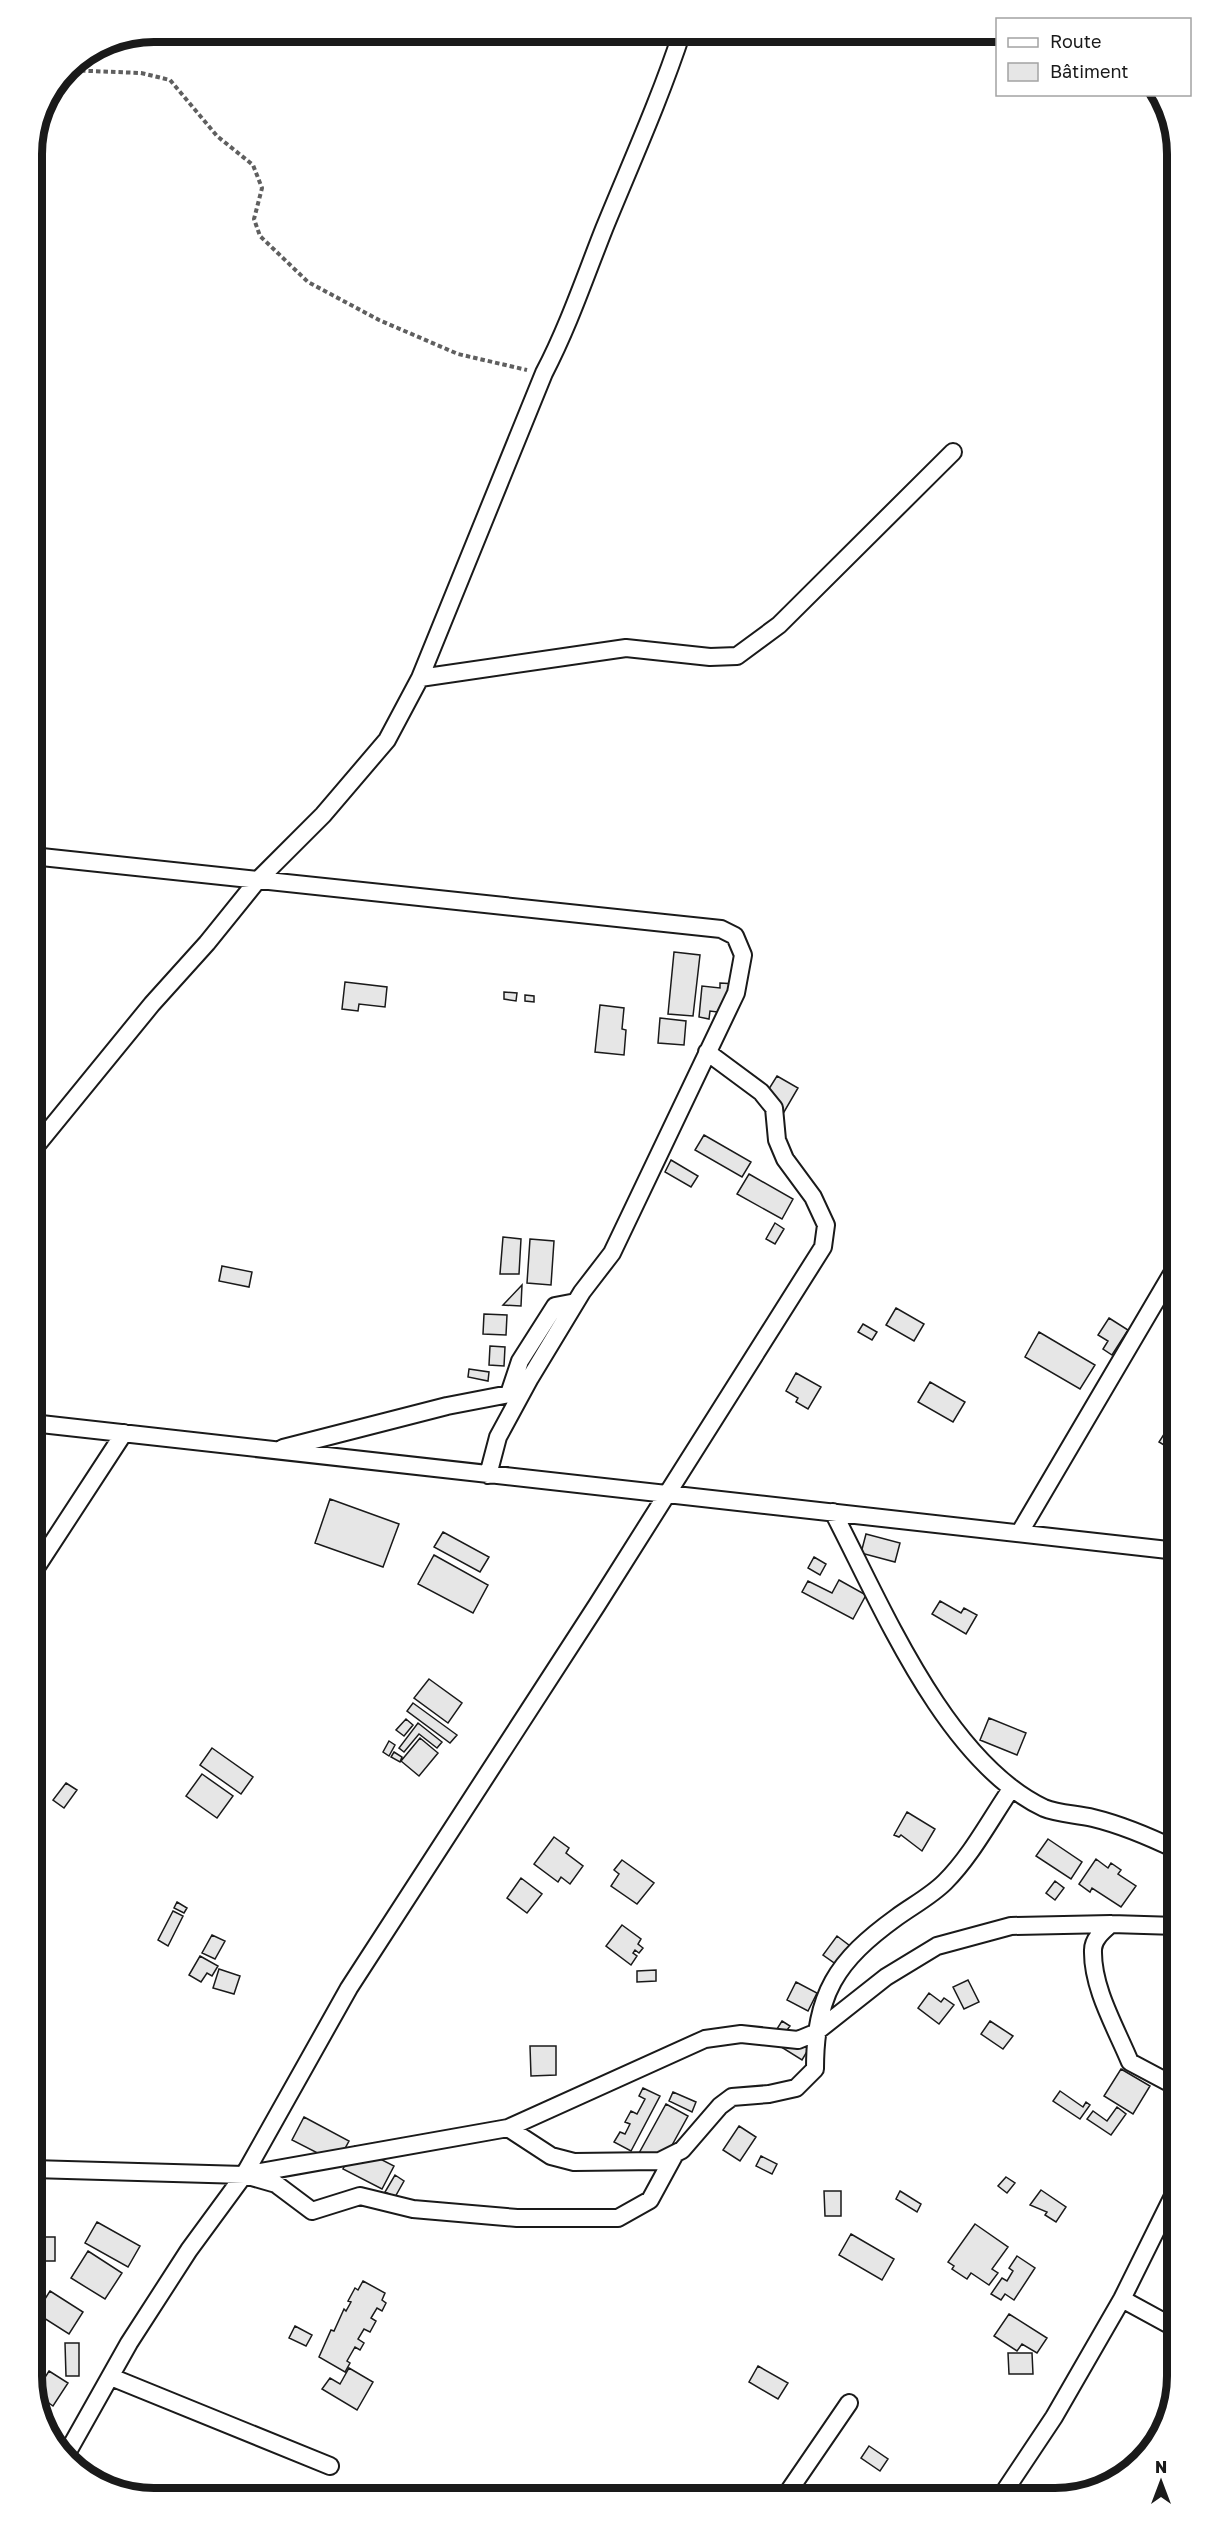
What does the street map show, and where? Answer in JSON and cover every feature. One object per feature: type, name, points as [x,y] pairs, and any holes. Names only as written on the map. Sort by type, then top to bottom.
[{"type":"street","points":[[42,1139],[152,1004],[207,943],[257,881],[323,815],[387,740],[420,678],[544,374],[563,336],[662,91],[679,42]]},
{"type":"street","points":[[420,678],[626,648],[710,657],[738,656],[779,625],[953,452]]},
{"type":"street","points":[[42,857],[721,929],[735,936],[742,956],[736,993],[612,1253],[576,1302],[530,1378],[498,1437],[488,1475]]},
{"type":"street","points":[[69,2449],[129,2343],[189,2250],[244,2175],[349,1988],[668,1494],[823,1247],[826,1225],[813,1197],[785,1159],[777,1140],[774,1108],[760,1092],[707,1052]]},
{"type":"street","points":[[1020,1532],[1167,1284]]},
{"type":"street","points":[[274,1450],[447,1406],[509,1394],[520,1361],[555,1306],[576,1302]]},
{"type":"street","points":[[42,1424],[1167,1550]]},
{"type":"street","points":[[42,1559],[124,1433]]},
{"type":"street","points":[[833,1512],[915,1668],[960,1736],[1011,1790],[1046,1809],[1093,1818],[1140,1832],[1167,1845]]},
{"type":"street","points":[[508,2128],[551,2156],[574,2162],[660,2161],[682,2150],[720,2106],[732,2097],[769,2094],[796,2088],[815,2069],[815,2033],[824,1995],[840,1967],[879,1929],[944,1883],[1011,1790]]},
{"type":"street","points":[[1111,1924],[1099,1934],[1093,1949],[1098,1982],[1130,2062],[1167,2081]]},
{"type":"street","points":[[42,2169],[244,2175],[508,2128],[705,2039],[741,2034],[798,2040],[815,2033],[886,1977],[937,1946],[1011,1926],[1167,1926]]},
{"type":"street","points":[[244,2175],[276,2184],[312,2211],[360,2196],[413,2209],[517,2218],[618,2218],[650,2200],[675,2154]]},
{"type":"street","points":[[1007,2488],[1054,2417],[1122,2299],[1167,2210]]},
{"type":"street","points":[[1122,2299],[1167,2323]]},
{"type":"street","points":[[111,2377],[330,2466]]},
{"type":"street","points":[[791,2488],[849,2403]]},
{"type":"path","points":[[79,71],[141,73],[170,80],[217,136],[254,165],[262,188],[254,219],[260,236],[308,282],[379,320],[458,354],[544,374]]},
{"type":"building","points":[[674,952],[700,955],[693,1016],[668,1014]]},
{"type":"building","points":[[345,982],[387,987],[385,1007],[359,1004],[358,1011],[342,1009]]},
{"type":"building","points":[[720,983],[737,984],[733,1014],[710,1011],[709,1019],[699,1017],[702,986],[720,988]]},
{"type":"building","points":[[504,992],[517,993],[516,1001],[504,999]]},
{"type":"building","points":[[525,995],[534,996],[534,1002],[525,1001]]},
{"type":"building","points":[[600,1005],[624,1008],[622,1029],[626,1030],[624,1055],[595,1052]]},
{"type":"building","points":[[660,1018],[686,1021],[684,1045],[658,1043]]},
{"type":"building","points":[[777,1076],[798,1088],[784,1112],[762,1100]]},
{"type":"building","points":[[704,1135],[751,1162],[742,1177],[695,1150]]},
{"type":"building","points":[[671,1160],[698,1176],[691,1187],[665,1172]]},
{"type":"building","points":[[749,1174],[793,1199],[782,1219],[737,1194]]},
{"type":"building","points":[[775,1223],[784,1229],[775,1244],[766,1239]]},
{"type":"building","points":[[503,1237],[521,1239],[519,1274],[500,1274]]},
{"type":"building","points":[[530,1239],[554,1241],[551,1285],[527,1283]]},
{"type":"building","points":[[222,1266],[252,1272],[249,1287],[219,1281]]},
{"type":"building","points":[[522,1285],[521,1306],[503,1305]]},
{"type":"building","points":[[896,1308],[924,1324],[914,1341],[886,1325]]},
{"type":"building","points":[[484,1314],[507,1315],[506,1335],[483,1334]]},
{"type":"building","points":[[1109,1318],[1128,1330],[1112,1355],[1103,1349],[1108,1341],[1098,1335]]},
{"type":"building","points":[[863,1324],[877,1332],[872,1340],[858,1332]]},
{"type":"building","points":[[1039,1332],[1095,1365],[1080,1389],[1025,1357]]},
{"type":"building","points":[[490,1346],[505,1347],[504,1366],[489,1365]]},
{"type":"building","points":[[469,1369],[489,1372],[488,1381],[468,1377]]},
{"type":"building","points":[[796,1373],[821,1387],[808,1409],[796,1402],[798,1398],[786,1391]]},
{"type":"building","points":[[930,1382],[965,1402],[953,1422],[918,1402]]},
{"type":"building","points":[[1167,1430],[1167,1447],[1159,1442]]},
{"type":"building","points":[[330,1499],[399,1524],[383,1567],[315,1543]]},
{"type":"building","points":[[443,1532],[489,1557],[480,1572],[434,1547]]},
{"type":"building","points":[[866,1534],[900,1543],[895,1562],[861,1553]]},
{"type":"building","points":[[434,1555],[488,1585],[473,1613],[418,1584]]},
{"type":"building","points":[[814,1557],[826,1564],[820,1575],[808,1568]]},
{"type":"building","points":[[839,1580],[866,1595],[853,1619],[802,1592],[808,1581],[832,1593]]},
{"type":"building","points":[[940,1601],[961,1613],[964,1608],[977,1615],[966,1634],[932,1614]]},
{"type":"building","points":[[429,1679],[462,1703],[448,1723],[414,1698]]},
{"type":"building","points":[[413,1703],[457,1735],[450,1743],[407,1711]]},
{"type":"building","points":[[989,1718],[1026,1733],[1017,1755],[980,1740]]},
{"type":"building","points":[[406,1719],[413,1725],[404,1736],[396,1730]]},
{"type":"building","points":[[418,1723],[442,1742],[437,1748],[419,1734],[404,1752],[399,1748]]},
{"type":"building","points":[[420,1738],[438,1753],[419,1776],[401,1761]]},
{"type":"building","points":[[389,1741],[395,1745],[389,1756],[383,1752]]},
{"type":"building","points":[[212,1748],[253,1777],[241,1794],[200,1765]]},
{"type":"building","points":[[394,1752],[402,1757],[400,1762],[391,1757]]},
{"type":"building","points":[[202,1774],[233,1796],[217,1818],[186,1796]]},
{"type":"building","points":[[66,1783],[77,1790],[64,1808],[53,1800]]},
{"type":"building","points":[[907,1812],[935,1829],[922,1851],[901,1835],[899,1837],[894,1835]]},
{"type":"building","points":[[554,1837],[569,1848],[566,1853],[583,1866],[570,1884],[561,1877],[558,1882],[534,1864]]},
{"type":"building","points":[[1048,1839],[1082,1862],[1071,1879],[1036,1856]]},
{"type":"building","points":[[1096,1859],[1108,1868],[1111,1863],[1121,1870],[1118,1874],[1136,1886],[1121,1907],[1092,1888],[1090,1892],[1079,1884]]},
{"type":"building","points":[[622,1860],[654,1883],[637,1904],[611,1886],[619,1874],[614,1870]]},
{"type":"building","points":[[521,1878],[542,1894],[527,1913],[507,1898]]},
{"type":"building","points":[[1055,1881],[1064,1888],[1055,1900],[1046,1893]]},
{"type":"building","points":[[177,1902],[187,1908],[184,1913],[174,1908]]},
{"type":"building","points":[[173,1911],[183,1916],[168,1946],[158,1940]]},
{"type":"building","points":[[622,1925],[641,1939],[638,1944],[643,1948],[639,1953],[635,1950],[633,1953],[637,1956],[631,1965],[606,1946]]},
{"type":"building","points":[[212,1935],[225,1941],[215,1959],[202,1953]]},
{"type":"building","points":[[837,1936],[854,1949],[840,1967],[823,1955]]},
{"type":"building","points":[[200,1956],[218,1966],[212,1976],[207,1973],[201,1982],[189,1975]]},
{"type":"building","points":[[219,1969],[240,1976],[234,1994],[213,1988]]},
{"type":"building","points":[[656,1970],[656,1981],[637,1982],[637,1971]]},
{"type":"building","points":[[968,1980],[979,2002],[964,2009],[953,1987]]},
{"type":"building","points":[[796,1982],[817,1993],[808,2011],[787,2000]]},
{"type":"building","points":[[929,1993],[941,2002],[944,1998],[954,2005],[939,2024],[918,2008]]},
{"type":"building","points":[[782,2021],[790,2026],[787,2030],[798,2037],[814,2040],[802,2060],[770,2040]]},
{"type":"building","points":[[990,2021],[1013,2036],[1003,2049],[981,2034]]},
{"type":"building","points":[[530,2046],[556,2046],[556,2075],[531,2076]]},
{"type":"building","points":[[1121,2069],[1150,2086],[1133,2114],[1104,2096]]},
{"type":"building","points":[[643,2088],[660,2096],[631,2151],[614,2142],[620,2132],[625,2134],[630,2124],[625,2122],[631,2111],[637,2114],[645,2099],[639,2096]]},
{"type":"building","points":[[1060,2091],[1083,2107],[1086,2102],[1090,2105],[1080,2119],[1053,2101]]},
{"type":"building","points":[[673,2092],[696,2102],[692,2112],[669,2101]]},
{"type":"building","points":[[666,2104],[688,2116],[660,2167],[638,2155]]},
{"type":"building","points":[[1117,2107],[1126,2114],[1111,2135],[1087,2119],[1093,2111],[1107,2121]]},
{"type":"building","points":[[304,2117],[349,2141],[337,2163],[292,2140]]},
{"type":"building","points":[[739,2126],[756,2137],[740,2161],[723,2150]]},
{"type":"building","points":[[355,2146],[394,2166],[382,2189],[343,2169]]},
{"type":"building","points":[[761,2156],[777,2164],[772,2174],[756,2166]]},
{"type":"building","points":[[395,2175],[404,2181],[395,2197],[385,2192]]},
{"type":"building","points":[[1006,2177],[1015,2183],[1007,2193],[998,2186]]},
{"type":"building","points":[[1041,2190],[1066,2207],[1056,2222],[1045,2215],[1047,2212],[1030,2205]]},
{"type":"building","points":[[824,2191],[841,2191],[841,2216],[825,2216]]},
{"type":"building","points":[[900,2191],[921,2204],[917,2212],[896,2199]]},
{"type":"building","points":[[97,2222],[140,2246],[128,2267],[85,2243]]},
{"type":"building","points":[[975,2224],[1008,2247],[992,2269],[998,2273],[989,2285],[971,2273],[967,2279],[952,2269],[954,2266],[948,2262]]},
{"type":"building","points":[[851,2234],[894,2259],[882,2280],[839,2255]]},
{"type":"building","points":[[42,2237],[55,2237],[55,2261],[42,2261]]},
{"type":"building","points":[[88,2251],[122,2273],[105,2299],[71,2278]]},
{"type":"building","points":[[1017,2256],[1035,2268],[1014,2300],[1005,2294],[1001,2300],[991,2294],[1002,2278],[1007,2281],[1013,2271],[1009,2268]]},
{"type":"building","points":[[363,2281],[385,2293],[382,2300],[386,2303],[382,2311],[377,2308],[371,2318],[376,2321],[370,2332],[364,2329],[358,2339],[364,2343],[360,2350],[355,2347],[347,2361],[350,2363],[345,2372],[319,2357],[331,2330],[334,2331],[344,2309],[346,2311],[351,2302],[348,2301],[355,2288],[358,2290]]},
{"type":"building","points":[[50,2291],[83,2312],[69,2334],[42,2317],[42,2304]]},
{"type":"building","points":[[1009,2314],[1047,2338],[1037,2353],[1022,2344],[1017,2351],[994,2336]]},
{"type":"building","points":[[295,2326],[312,2335],[306,2346],[289,2338]]},
{"type":"building","points":[[65,2343],[79,2343],[79,2376],[66,2376]]},
{"type":"building","points":[[1008,2353],[1032,2353],[1033,2374],[1009,2374]]},
{"type":"building","points":[[758,2366],[788,2383],[778,2399],[749,2382]]},
{"type":"building","points":[[349,2368],[373,2382],[357,2410],[322,2389],[330,2378],[340,2384]]},
{"type":"building","points":[[49,2371],[68,2383],[53,2406],[45,2400],[42,2381]]},
{"type":"building","points":[[869,2446],[888,2459],[880,2471],[861,2458]]}]
